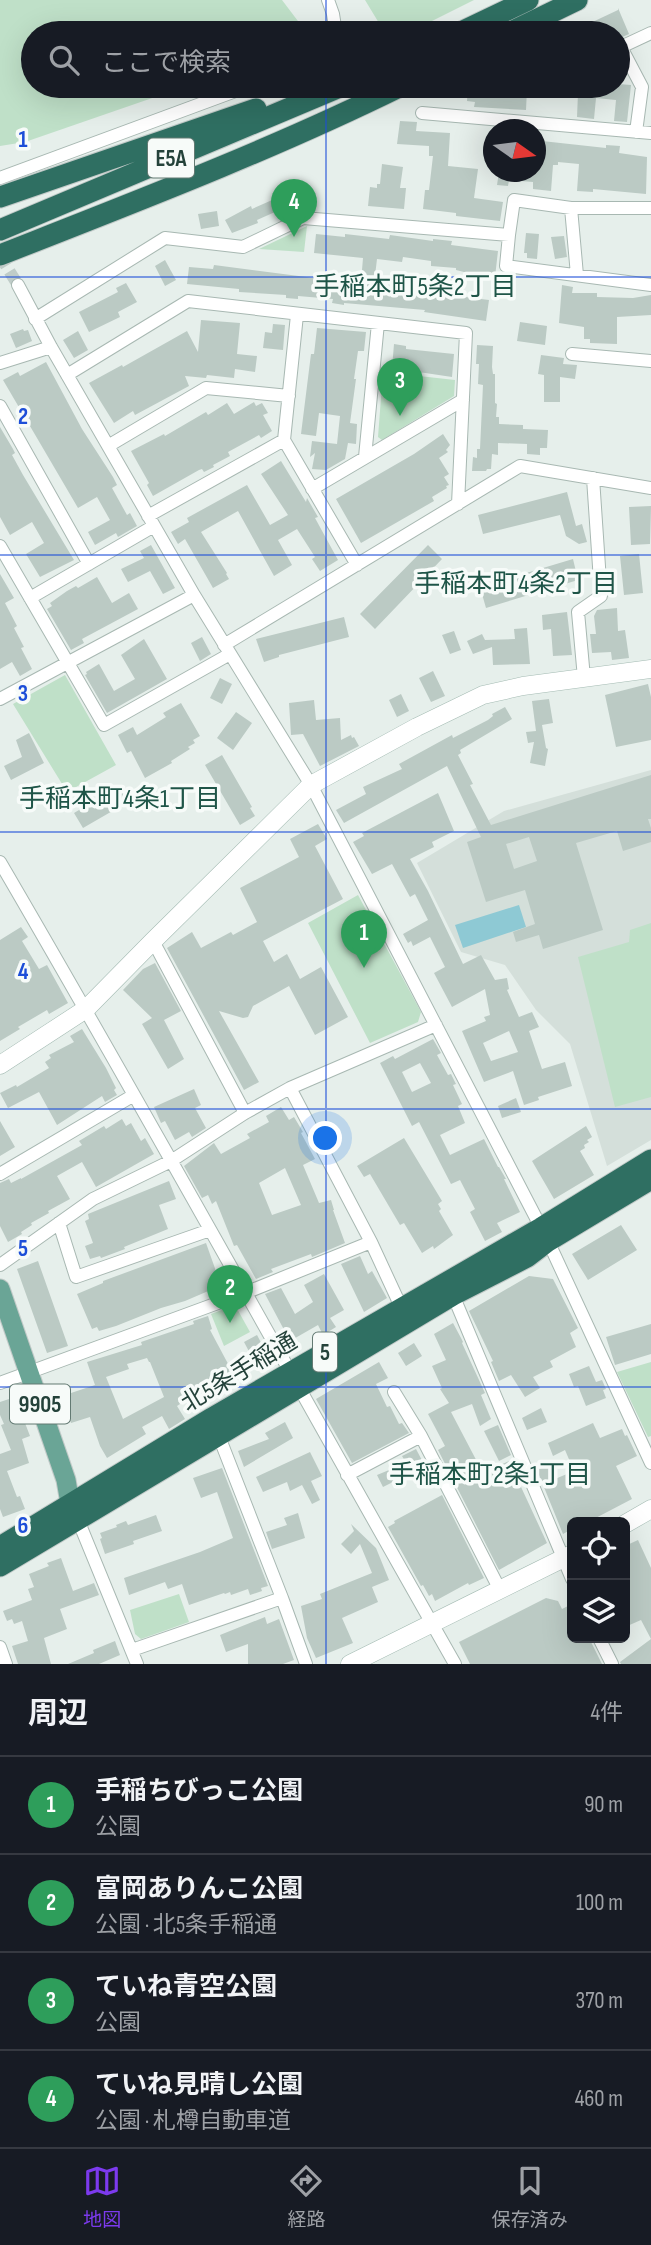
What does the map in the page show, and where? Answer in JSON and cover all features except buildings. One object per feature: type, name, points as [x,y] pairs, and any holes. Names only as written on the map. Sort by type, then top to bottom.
[{"type":"highway","points":[[484,21],[528,0]]},
{"type":"highway","points":[[534,21],[577,0]]},
{"type":"highway","points":[[0,197],[289,98]]},
{"type":"highway","name":"E5A","points":[[0,230],[314,98]]},
{"type":"highway","name":"E5A","points":[[0,255],[174,186],[377,98]]},
{"type":"highway","name":"北5条手稲通","points":[[0,1566],[74,1511],[295,1380],[527,1257],[544,1235],[651,1160]]},
{"type":"highway","name":"北5条手稲通","points":[[0,1547],[218,1434],[402,1309],[651,1179]]},
{"type":"main road","name":"9905","points":[[0,1289],[74,1511]]},
{"type":"street","points":[[328,0],[334,21]]},
{"type":"street","points":[[630,43],[651,33]]},
{"type":"street","points":[[630,64],[642,87],[636,132]]},
{"type":"street","points":[[0,178],[217,98]]},
{"type":"street","points":[[422,113],[651,133]]},
{"type":"street","points":[[651,208],[571,208],[514,200],[506,266],[651,285]]},
{"type":"street","points":[[571,208],[577,275]]},
{"type":"street","points":[[35,318],[165,238],[243,247],[303,218],[509,235]]},
{"type":"street","points":[[18,285],[151,521],[227,650],[312,785],[544,1235],[651,1463]]},
{"type":"street","points":[[67,375],[188,302],[466,333],[458,504]]},
{"type":"street","points":[[297,314],[284,440],[357,565]]},
{"type":"street","points":[[365,457],[378,323]]},
{"type":"street","points":[[0,363],[51,347]]},
{"type":"street","points":[[572,354],[651,361]]},
{"type":"street","points":[[108,446],[206,388],[289,396]]},
{"type":"street","points":[[312,489],[463,400]]},
{"type":"street","points":[[0,406],[89,564]]},
{"type":"street","points":[[30,598],[89,564],[151,521],[284,440]]},
{"type":"street","points":[[0,546],[104,725],[227,650],[357,565],[520,466],[651,488]]},
{"type":"street","points":[[584,678],[578,612],[601,596],[593,478]]},
{"type":"street","points":[[0,699],[194,594]]},
{"type":"street","points":[[0,1065],[86,1009],[312,785],[417,727],[483,695],[523,686],[651,669]]},
{"type":"street","points":[[1,867],[86,1009],[455,1664]]},
{"type":"street","points":[[153,941],[246,1113]]},
{"type":"street","points":[[0,1265],[93,1199],[171,1161],[290,1088],[436,1025]]},
{"type":"street","points":[[290,1088],[402,1309]]},
{"type":"street","points":[[0,1174],[134,1095]]},
{"type":"street","points":[[59,1223],[76,1277],[210,1230]]},
{"type":"street","points":[[0,1383],[245,1293],[370,1242]]},
{"type":"street","points":[[453,1295],[567,1555]]},
{"type":"street","points":[[394,1392],[421,1436],[500,1590]]},
{"type":"street","points":[[218,1434],[306,1664]]},
{"type":"street","points":[[347,1475],[421,1436]]},
{"type":"street","points":[[630,1521],[651,1510]]},
{"type":"street","points":[[74,1511],[137,1664]]},
{"type":"street","points":[[349,1664],[567,1557]]},
{"type":"street","points":[[132,1650],[282,1598]]},
{"type":"street","points":[[602,1643],[612,1664]]},
{"type":"street","points":[[0,1647],[6,1664]]},
{"type":"shaded area","points":[[651,770],[651,1140],[607,1166],[570,1044],[536,1010],[505,965],[461,952],[417,863],[504,811]]},
{"type":"green space","points":[[0,0],[282,0],[298,21],[21,21],[21,98],[152,98],[25,142],[0,146]]},
{"type":"green space","points":[[365,0],[474,0],[432,21],[378,21]]},
{"type":"green space","points":[[307,226],[304,252],[259,249]]},
{"type":"green space","points":[[383,372],[455,380],[454,396],[382,440],[378,437]]},
{"type":"green space","points":[[65,675],[116,765],[67,792],[13,704]]},
{"type":"green space","points":[[358,895],[421,1012],[418,1022],[370,1043],[308,923]]},
{"type":"green space","points":[[651,923],[651,1097],[615,1107],[578,957],[629,942],[630,930]]},
{"type":"green space","points":[[235,1305],[250,1332],[224,1346],[211,1314]]},
{"type":"green space","points":[[651,1362],[651,1436],[648,1437],[617,1372]]},
{"type":"green space","points":[[179,1594],[189,1622],[141,1639],[135,1634],[130,1610]]},
{"type":"water","points":[[519,905],[526,927],[463,948],[455,925]]},
{"type":"tunnel","points":[[0,256],[18,285]]},
{"type":"place","name":"ていね見晴し公園","points":[[294,237]]},
{"type":"place","name":"ていね青空公園","points":[[400,416]]},
{"type":"place","name":"手稲ちびっこ公園","points":[[364,968]]},
{"type":"place","name":"富岡ありんこ公園","points":[[230,1323]]},
{"type":"district","name":"手稲本町5条2丁目","points":[[415,286]]},
{"type":"district","name":"手稲本町4条2丁目","points":[[516,583]]},
{"type":"district","name":"手稲本町4条1丁目","points":[[120,798]]},
{"type":"district","name":"手稲本町2条1丁目","points":[[490,1474]]}]
